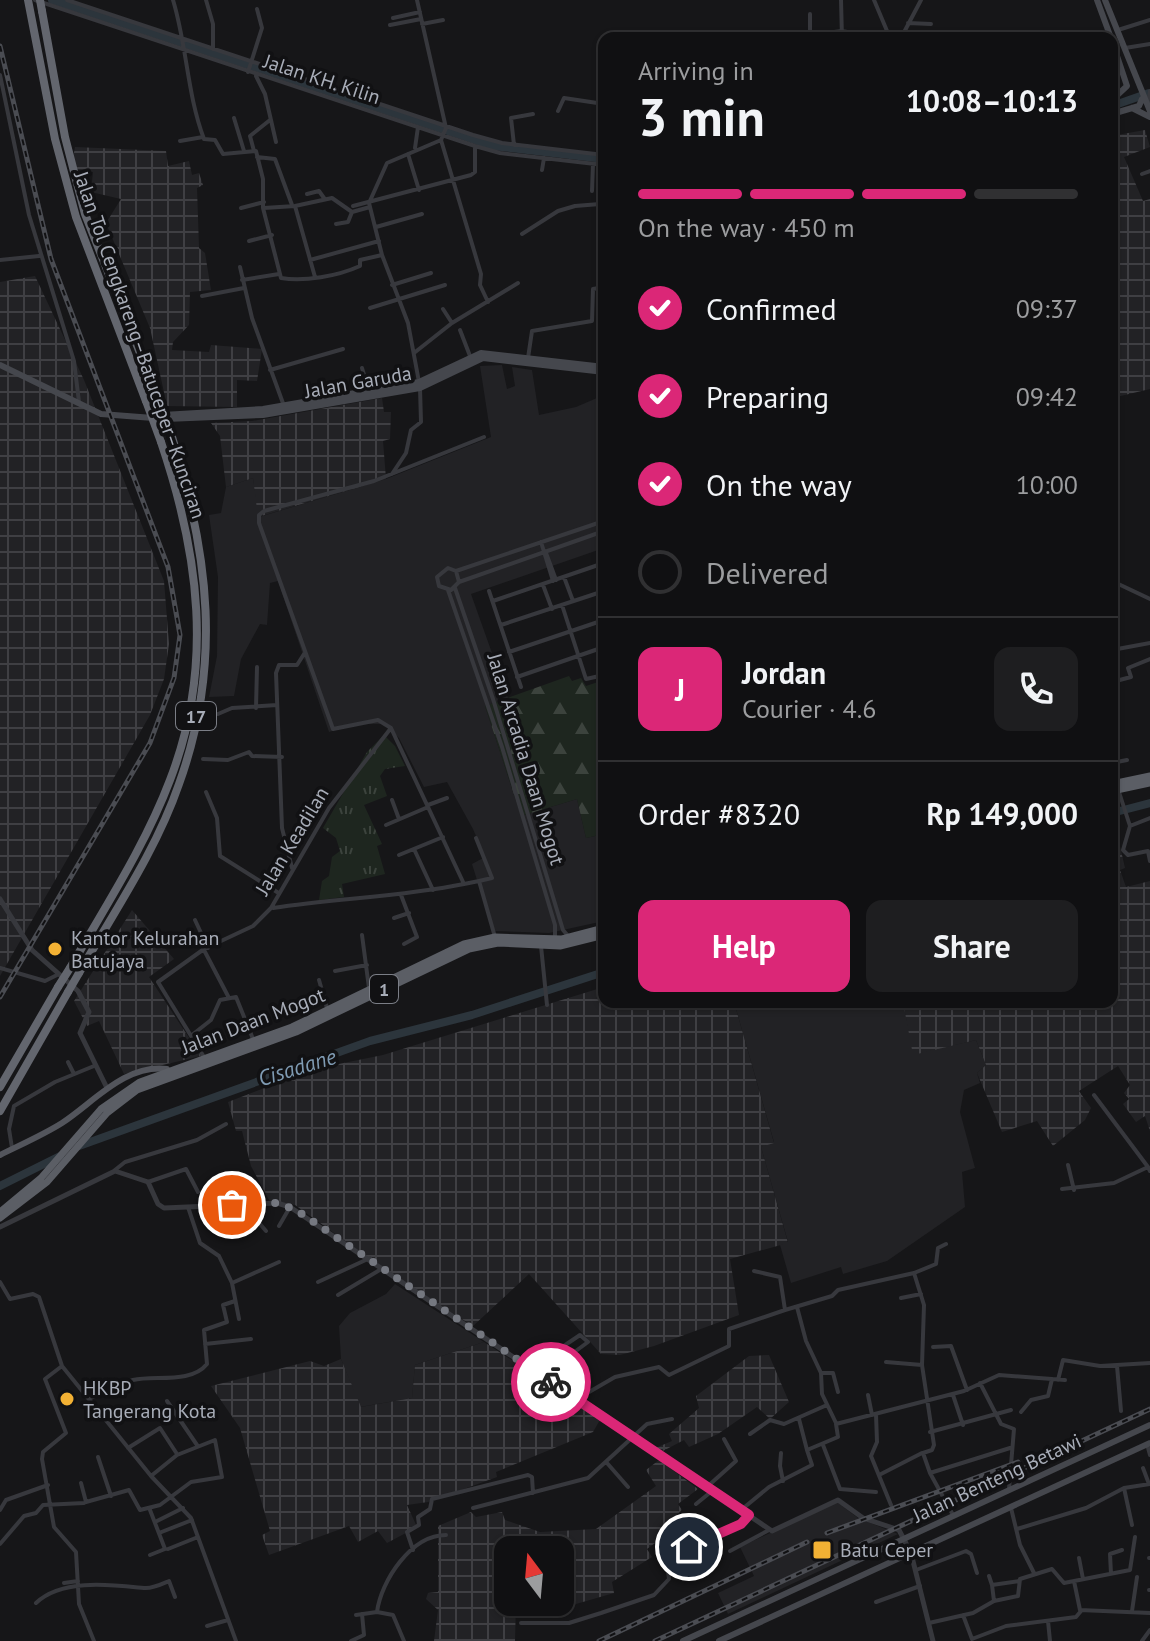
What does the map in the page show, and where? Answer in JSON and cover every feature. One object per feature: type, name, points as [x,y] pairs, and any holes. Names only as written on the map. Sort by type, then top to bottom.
[{"type":"highway","name":"Jalan Tol Cengkareng–Batuceper–Kunciran","points":[[0,1111],[155,840],[179,784],[204,680],[208,618],[204,566],[195,513],[157,396],[85,214],[65,137],[42,11],[33,2]]},
{"type":"highway","name":"Jalan Tol Cengkareng–Batuceper–Kunciran","points":[[0,1087],[145,836],[171,779],[194,678],[198,617],[195,566],[185,515],[161,442],[76,217],[55,139],[33,2]]},
{"type":"highway","points":[[1118,789],[1150,776]]},
{"type":"highway","points":[[1118,789],[1150,783]]},
{"type":"highway","name":"Jalan Daan Mogot","points":[[0,1215],[44,1180],[91,1124],[150,1076],[296,1032],[461,945],[495,937],[554,939],[598,930]]},
{"type":"highway","name":"Jalan Daan Mogot","points":[[169,1072],[328,1011],[369,990],[476,947],[498,943],[569,944],[598,937]]},
{"type":"main road","points":[[1097,0],[1109,32]]},
{"type":"main road","points":[[1105,0],[1116,31]]},
{"type":"main road","points":[[1118,36],[1149,112],[1132,108]]},
{"type":"main road","points":[[1118,58],[1127,86],[1118,94]]},
{"type":"main road","points":[[1118,112],[1139,106],[1144,95]]},
{"type":"main road","name":"Jalan Garuda","points":[[356,396],[369,391],[420,385],[470,356],[495,353],[598,368]]},
{"type":"main road","name":"Jalan Garuda","points":[[0,365],[101,414],[158,417],[263,412],[420,385],[483,358],[528,359]]},
{"type":"main road","name":"Jalan Garuda","points":[[263,412],[337,399]]},
{"type":"main road","points":[[0,1155],[62,1123],[107,1088],[169,1072]]},
{"type":"main road","name":"Jalan Benteng Betawi","points":[[719,1641],[910,1551],[1011,1508],[1150,1425]]},
{"type":"main road","name":"Jalan Benteng Betawi","points":[[683,1641],[1009,1489],[1148,1444]]},
{"type":"street","name":"Jalan KH. Kilin","points":[[67,0],[250,67],[368,104],[475,146],[501,148],[514,145],[598,154]]},
{"type":"street","points":[[173,0],[184,66],[203,137]]},
{"type":"street","points":[[206,0],[213,24],[213,49]]},
{"type":"street","points":[[417,0],[454,180],[481,274],[481,291],[488,302]]},
{"type":"street","points":[[841,0],[842,31]]},
{"type":"street","points":[[874,0],[887,32]]},
{"type":"street","points":[[904,32],[921,0]]},
{"type":"street","name":"Jalan KH. Kilin","points":[[33,2],[213,49],[250,67],[255,74],[368,104],[418,127],[544,158],[598,164]]},
{"type":"street","points":[[250,67],[262,28],[257,9]]},
{"type":"street","points":[[810,14],[810,32]]},
{"type":"street","points":[[393,18],[443,20]]},
{"type":"street","points":[[390,25],[421,18]]},
{"type":"street","points":[[1116,31],[1150,20]]},
{"type":"street","points":[[908,23],[931,24]]},
{"type":"street","points":[[834,32],[847,32]]},
{"type":"street","points":[[1123,49],[1150,44]]},
{"type":"street","points":[[255,74],[265,94],[276,142]]},
{"type":"street","points":[[0,75],[39,256],[74,361],[79,403]]},
{"type":"street","points":[[558,111],[564,98],[598,103]]},
{"type":"street","points":[[514,145],[511,118],[533,114]]},
{"type":"street","points":[[234,118],[244,151]]},
{"type":"street","points":[[270,120],[250,136],[263,179],[264,205],[283,279],[315,278],[351,270],[360,266],[360,260],[382,255]]},
{"type":"street","points":[[415,148],[418,127]]},
{"type":"street","points":[[392,474],[406,453],[411,430],[421,422],[420,385],[408,323],[382,255],[370,205],[387,163],[444,133]]},
{"type":"street","points":[[180,141],[203,137],[215,140],[223,154],[244,151],[275,159],[294,206],[315,278]]},
{"type":"street","points":[[241,208],[294,206],[324,198],[332,198],[352,209],[370,205],[475,172],[475,146]]},
{"type":"street","points":[[408,154],[419,190]]},
{"type":"street","points":[[542,170],[544,158]]},
{"type":"street","points":[[592,191],[593,164]]},
{"type":"street","points":[[1142,174],[1150,171]]},
{"type":"street","points":[[307,194],[319,191],[324,198]]},
{"type":"street","points":[[522,234],[575,206],[598,204]]},
{"type":"street","points":[[336,224],[348,222],[352,209]]},
{"type":"street","points":[[376,227],[422,214]]},
{"type":"street","points":[[249,241],[272,235]]},
{"type":"street","points":[[310,260],[379,241]]},
{"type":"street","points":[[0,260],[39,256]]},
{"type":"street","points":[[240,267],[244,288],[284,406]]},
{"type":"street","points":[[392,285],[431,273]]},
{"type":"street","points":[[242,280],[280,274]]},
{"type":"street","points":[[414,353],[452,323],[518,283]]},
{"type":"street","points":[[370,308],[445,285]]},
{"type":"street","points":[[528,359],[532,331],[592,321],[593,289],[598,287]]},
{"type":"street","points":[[202,296],[244,288]]},
{"type":"street","points":[[443,309],[452,323]]},
{"type":"street","points":[[460,330],[470,356]]},
{"type":"street","points":[[270,370],[343,349]]},
{"type":"street","points":[[362,368],[369,391]]},
{"type":"street","points":[[464,884],[391,728],[378,720],[333,729],[261,530],[259,515],[392,474],[484,437]]},
{"type":"street","points":[[598,523],[456,571],[442,569],[437,577],[439,586],[448,590],[455,588],[459,582],[598,533]]},
{"type":"street","points":[[541,542],[554,581]]},
{"type":"street","points":[[493,601],[598,565]]},
{"type":"street","points":[[456,571],[459,582]]},
{"type":"street","points":[[564,577],[573,602]]},
{"type":"street","points":[[1118,584],[1150,599]]},
{"type":"street","points":[[543,585],[552,609]]},
{"type":"street","name":"Jalan Arcadia Daan Mogot","points":[[455,588],[493,699],[560,923],[569,937]]},
{"type":"street","name":"Jalan Arcadia Daan Mogot","points":[[448,590],[510,774],[557,931],[554,939]]},
{"type":"street","points":[[489,591],[521,687]]},
{"type":"street","points":[[501,625],[598,593]]},
{"type":"street","points":[[562,605],[587,680],[598,677]]},
{"type":"street","points":[[509,652],[598,622]]},
{"type":"street","points":[[1118,649],[1150,643]]},
{"type":"street","points":[[517,677],[598,649]]},
{"type":"street","points":[[292,868],[282,828],[278,666],[297,665],[304,654]]},
{"type":"street","points":[[1118,680],[1131,677],[1128,668],[1150,659]]},
{"type":"street","points":[[256,708],[257,667]]},
{"type":"street","points":[[218,714],[232,708],[277,705]]},
{"type":"street","name":"Jalan Keadilan","points":[[204,1058],[158,982],[206,948],[253,926],[271,908],[277,892],[349,778],[391,728]]},
{"type":"street","points":[[203,759],[228,760],[249,752],[252,756],[282,757]]},
{"type":"street","points":[[1118,762],[1127,760]]},
{"type":"street","points":[[206,792],[217,818],[220,856],[277,892]]},
{"type":"street","points":[[1118,797],[1129,824],[1123,845],[1125,854],[1149,851],[1150,861]]},
{"type":"street","points":[[386,825],[447,798]]},
{"type":"street","points":[[392,800],[399,819]]},
{"type":"street","points":[[1129,824],[1150,818]]},
{"type":"street","points":[[399,855],[443,837]]},
{"type":"street","points":[[271,908],[338,898],[401,895],[492,878],[476,838]]},
{"type":"street","points":[[414,849],[433,890]]},
{"type":"street","points":[[479,881],[495,937]]},
{"type":"street","points":[[401,895],[417,937],[404,944]]},
{"type":"street","points":[[0,899],[32,950],[78,991],[89,1012],[80,1033],[107,1088]]},
{"type":"street","points":[[394,918],[409,913]]},
{"type":"street","points":[[195,920],[229,998]]},
{"type":"street","points":[[362,935],[369,990]]},
{"type":"street","points":[[541,946],[547,1005]]},
{"type":"street","points":[[335,971],[367,965]]},
{"type":"street","points":[[0,968],[45,981],[57,975]]},
{"type":"street","points":[[319,980],[328,1011]]},
{"type":"street","points":[[192,1035],[211,1020],[217,1004],[236,997],[254,1041]]},
{"type":"street","points":[[68,1062],[74,1074]]},
{"type":"street","points":[[12,1149],[9,1129],[14,1106],[94,1066]]},
{"type":"street","points":[[1062,1189],[1074,1190],[1123,1180],[1149,1169],[1094,1095]]},
{"type":"street","points":[[0,1227],[115,1171],[125,1162],[197,1140],[226,1124]]},
{"type":"street","points":[[1068,1165],[1074,1190]]},
{"type":"street","points":[[115,1171],[148,1182],[186,1169],[198,1192]]},
{"type":"street","points":[[148,1182],[160,1207],[254,1203],[290,1207],[370,1258],[769,1530],[776,1531],[839,1500],[863,1518],[899,1530],[916,1570],[933,1641]]},
{"type":"street","points":[[254,1203],[255,1218],[266,1231]]},
{"type":"street","points":[[188,1207],[200,1243],[219,1256],[232,1283],[239,1319]]},
{"type":"street","points":[[279,1226],[290,1207]]},
{"type":"street","points":[[577,1399],[615,1377],[659,1367],[669,1375],[729,1346],[729,1329],[832,1296],[837,1290],[914,1273],[936,1264],[937,1251],[946,1244]]},
{"type":"street","points":[[318,1282],[370,1258]]},
{"type":"street","points":[[232,1283],[279,1262]]},
{"type":"street","points":[[338,1295],[383,1268]]},
{"type":"street","points":[[754,1271],[781,1278],[785,1310]]},
{"type":"street","points":[[881,1474],[933,1448],[922,1365],[924,1310],[914,1273]]},
{"type":"street","points":[[0,1282],[2,1293],[10,1299],[33,1294],[39,1297],[62,1366],[151,1476],[192,1520],[236,1641]]},
{"type":"street","points":[[901,1298],[921,1294]]},
{"type":"street","points":[[90,1398],[131,1381],[195,1374],[207,1364],[204,1330],[227,1322],[223,1305],[235,1301]]},
{"type":"street","points":[[797,1307],[806,1341],[821,1373],[821,1391],[836,1424],[838,1437],[807,1450]]},
{"type":"street","points":[[542,1376],[588,1342],[580,1335],[546,1358]]},
{"type":"street","points":[[205,1344],[251,1339]]},
{"type":"street","points":[[933,1347],[951,1345],[967,1390]]},
{"type":"street","points":[[1021,1412],[1031,1400],[1048,1396],[1063,1360],[1117,1366],[1150,1363]]},
{"type":"street","points":[[886,1362],[922,1365]]},
{"type":"street","points":[[62,1366],[45,1379],[66,1433],[43,1452],[54,1529],[76,1552],[81,1612],[94,1641]]},
{"type":"street","points":[[1117,1366],[1121,1411]]},
{"type":"street","points":[[821,1373],[833,1373],[838,1392]]},
{"type":"street","points":[[836,1424],[953,1395],[999,1375],[1065,1380]]},
{"type":"street","points":[[980,1383],[1001,1424],[1014,1429],[1010,1448],[1009,1489]]},
{"type":"street","points":[[868,1395],[877,1442],[871,1456],[881,1474],[891,1505]]},
{"type":"street","points":[[953,1395],[963,1425]]},
{"type":"street","points":[[167,1401],[197,1445]]},
{"type":"street","points":[[750,1434],[770,1420],[778,1425],[827,1405]]},
{"type":"street","points":[[930,1432],[1011,1410]]},
{"type":"street","points":[[473,1508],[579,1482],[607,1463],[631,1436],[647,1424],[672,1419]]},
{"type":"street","points":[[741,1510],[812,1465],[799,1419]]},
{"type":"street","points":[[128,1448],[160,1428],[177,1455]]},
{"type":"street","points":[[696,1504],[736,1461],[724,1439]]},
{"type":"street","points":[[0,1544],[24,1516],[52,1504],[86,1502],[129,1490],[140,1510],[150,1510],[191,1482],[222,1477],[215,1440],[177,1455],[151,1476]]},
{"type":"street","points":[[1148,1444],[1150,1455]]},
{"type":"street","points":[[823,1445],[840,1489],[876,1492]]},
{"type":"street","points":[[930,1473],[1010,1448]]},
{"type":"street","points":[[781,1453],[783,1481]]},
{"type":"street","points":[[923,1453],[930,1473],[953,1515]]},
{"type":"street","points":[[98,1457],[111,1496]]},
{"type":"street","points":[[607,1463],[628,1487]]},
{"type":"street","points":[[1017,1529],[1086,1508],[1124,1488],[1150,1484],[1143,1468]]},
{"type":"street","points":[[413,1550],[407,1532],[419,1525],[418,1517],[430,1509],[432,1499],[528,1475],[532,1477],[533,1493]]},
{"type":"street","points":[[81,1483],[86,1502]]},
{"type":"street","points":[[0,1510],[6,1500],[49,1485]]},
{"type":"street","points":[[1124,1488],[1132,1525]]},
{"type":"street","points":[[155,1522],[183,1508]]},
{"type":"street","points":[[1011,1508],[1034,1573]]},
{"type":"street","points":[[150,1510],[165,1550],[150,1555]]},
{"type":"street","points":[[521,1623],[569,1623],[654,1595],[669,1579],[665,1556],[736,1526],[749,1515]]},
{"type":"street","points":[[159,1533],[192,1520]]},
{"type":"street","points":[[730,1551],[769,1530]]},
{"type":"street","points":[[377,1612],[397,1568],[413,1550],[431,1536],[446,1535]]},
{"type":"street","points":[[168,1549],[198,1537]]},
{"type":"street","points":[[992,1585],[1019,1581],[1052,1569],[1061,1583],[1132,1568],[1135,1537]]},
{"type":"street","points":[[1111,1574],[1109,1556],[1122,1550]]},
{"type":"street","points":[[916,1570],[966,1551],[971,1554],[977,1573]]},
{"type":"street","points":[[1079,1558],[1083,1579]]},
{"type":"street","points":[[989,1576],[994,1601]]},
{"type":"street","points":[[1132,1611],[1137,1577]]},
{"type":"street","points":[[64,1583],[78,1581]]},
{"type":"street","points":[[36,1603],[53,1592],[100,1584],[148,1588],[169,1581],[175,1597]]},
{"type":"street","points":[[929,1623],[983,1609],[994,1601],[1020,1595],[1019,1581]]},
{"type":"street","points":[[1074,1581],[1081,1611]]},
{"type":"street","points":[[876,1602],[920,1586]]},
{"type":"street","points":[[1081,1611],[1150,1613]]},
{"type":"street","points":[[963,1615],[970,1639],[1006,1626],[1076,1617],[1081,1611]]},
{"type":"street","points":[[351,1641],[364,1635],[359,1614],[377,1612],[394,1617],[404,1641]]},
{"type":"street","points":[[207,1626],[228,1620]]},
{"type":"street","points":[[1048,1621],[1050,1641]]},
{"type":"street","points":[[1142,1641],[1150,1630]]},
{"type":"shaded area","points":[[1145,130],[1150,147],[1124,157],[1143,201],[1150,199],[1150,389],[1118,397],[1118,135]]},
{"type":"shaded area","points":[[75,147],[166,151],[168,166],[189,161],[192,175],[199,173],[203,185],[197,188],[199,248],[205,253],[211,290],[190,292],[189,325],[173,342],[172,350],[209,352],[211,345],[262,349],[257,381],[237,380],[237,407],[167,406],[150,328],[106,223],[121,199],[91,192],[93,172],[71,169]]},
{"type":"shaded area","points":[[35,276],[84,380],[164,581],[169,644],[164,679],[150,715],[0,976],[0,282]]},
{"type":"shaded area","points":[[502,365],[507,389],[515,386],[512,367],[532,370],[539,415],[576,407],[598,398],[598,550],[471,594],[508,698],[485,706],[521,816],[577,799],[586,838],[598,835],[598,922],[549,933],[493,931],[472,864],[485,857],[473,829],[447,782],[424,787],[399,738],[385,724],[356,724],[329,732],[278,581],[270,583],[267,625],[260,624],[241,659],[234,696],[209,697],[217,656],[218,577],[209,515],[221,513],[226,487],[253,478],[259,517],[386,479],[491,437],[480,366]]},
{"type":"shaded area","points":[[382,398],[384,412],[391,412],[390,439],[383,441],[386,479],[258,517],[253,478],[226,487],[220,436],[211,423],[252,421]]},
{"type":"shaded area","points":[[1118,838],[1125,868],[1120,870],[1126,887],[1150,881],[1150,1131],[1145,1116],[1136,1122],[1123,1104],[1129,1099],[1124,1093],[1130,1085],[1118,1066],[1079,1091],[1091,1108],[1085,1120],[1053,1146],[1037,1121],[1002,1132],[977,1073],[986,1065],[976,1040],[913,1055],[904,1008],[1118,1008]]},
{"type":"shaded area","points":[[132,910],[174,959],[149,977],[201,1056],[124,1074],[99,1021],[87,1026],[74,1001]]},
{"type":"shaded area","points":[[598,989],[598,1008],[736,1008],[774,1143],[761,1147],[788,1243],[730,1259],[739,1315],[620,1355],[601,1354],[529,1274],[473,1326],[398,1279],[295,1205],[269,1200],[251,1166],[242,1131],[236,1131],[228,1102],[314,1069],[383,1055]]},
{"type":"shaded area","points":[[736,1008],[904,1008],[914,1054],[976,1040],[986,1065],[977,1073],[980,1083],[964,1090],[960,1112],[975,1168],[962,1172],[965,1207],[887,1261],[843,1274],[841,1267],[791,1283],[780,1245],[788,1242],[761,1147],[774,1142]]},
{"type":"shaded area","points":[[395,1284],[484,1342],[415,1365],[412,1398],[360,1407],[341,1359],[339,1326],[350,1313],[386,1294]]},
{"type":"shaded area","points":[[484,1342],[601,1418],[593,1432],[496,1472],[497,1477],[428,1502],[407,1505],[417,1527],[387,1543],[378,1531],[358,1542],[349,1526],[269,1555],[262,1535],[270,1531],[240,1428],[211,1386],[310,1361],[324,1366],[341,1359],[361,1407],[412,1398],[415,1365]]},
{"type":"shaded area","points":[[769,1355],[789,1402],[770,1419],[757,1407],[718,1434],[689,1447],[684,1440],[659,1453],[653,1449],[672,1441],[669,1434],[699,1408],[696,1396],[749,1356]]},
{"type":"shaded area","points":[[659,1460],[698,1489],[678,1504],[682,1510],[671,1520],[673,1530],[647,1549],[652,1557],[612,1582],[614,1593],[574,1605],[574,1536],[494,1536],[494,1616],[516,1616],[515,1641],[434,1641],[438,1610],[426,1599],[428,1593],[438,1592],[438,1526],[471,1512],[476,1517],[502,1512],[505,1520],[540,1532],[596,1529],[656,1486],[646,1470]]},
{"type":"shaded area","points":[[837,1502],[858,1518],[898,1534],[728,1614],[718,1593],[754,1576],[740,1547]]},
{"type":"green space","points":[[569,676],[572,681],[581,678],[586,686],[598,682],[598,835],[586,838],[577,799],[521,816],[485,706]]},
{"type":"green space","points":[[384,735],[395,746],[405,766],[385,769],[380,776],[387,796],[364,805],[382,844],[377,846],[385,874],[342,884],[344,897],[319,900],[322,881],[329,876],[332,857],[340,851],[336,838],[323,828],[367,752]]},
{"type":"waterway","points":[[52,0],[493,146],[598,158]]},
{"type":"waterway","points":[[1118,104],[1149,93]]},
{"type":"waterway","name":"Cisadane","points":[[1118,811],[1150,803]]},
{"type":"waterway","name":"Cisadane","points":[[79,1146],[370,1041],[472,1015],[598,974]]},
{"type":"waterway","name":"Cisadane","points":[[0,1186],[60,1156]]},
{"type":"railway","points":[[0,46],[51,259],[168,567],[180,635],[174,678],[150,743],[0,997]]},
{"type":"railway","points":[[655,1641],[1150,1409]]},
{"type":"railway","points":[[827,1533],[1018,1462]]},
{"type":"railway","points":[[599,1641],[807,1542]]},
{"type":"way so far","points":[[232,1205],[277,1203],[296,1210],[551,1382]]},
{"type":"place","name":"Kantor Kelurahan Batujaya","points":[[55,949]]},
{"type":"place","name":"HKBP Tangerang Kota","points":[[67,1399]]},
{"type":"place","name":"Batu Ceper","points":[[822,1550]]},
{"type":"route","points":[[551,1382],[749,1515],[741,1524],[689,1547]]}]
